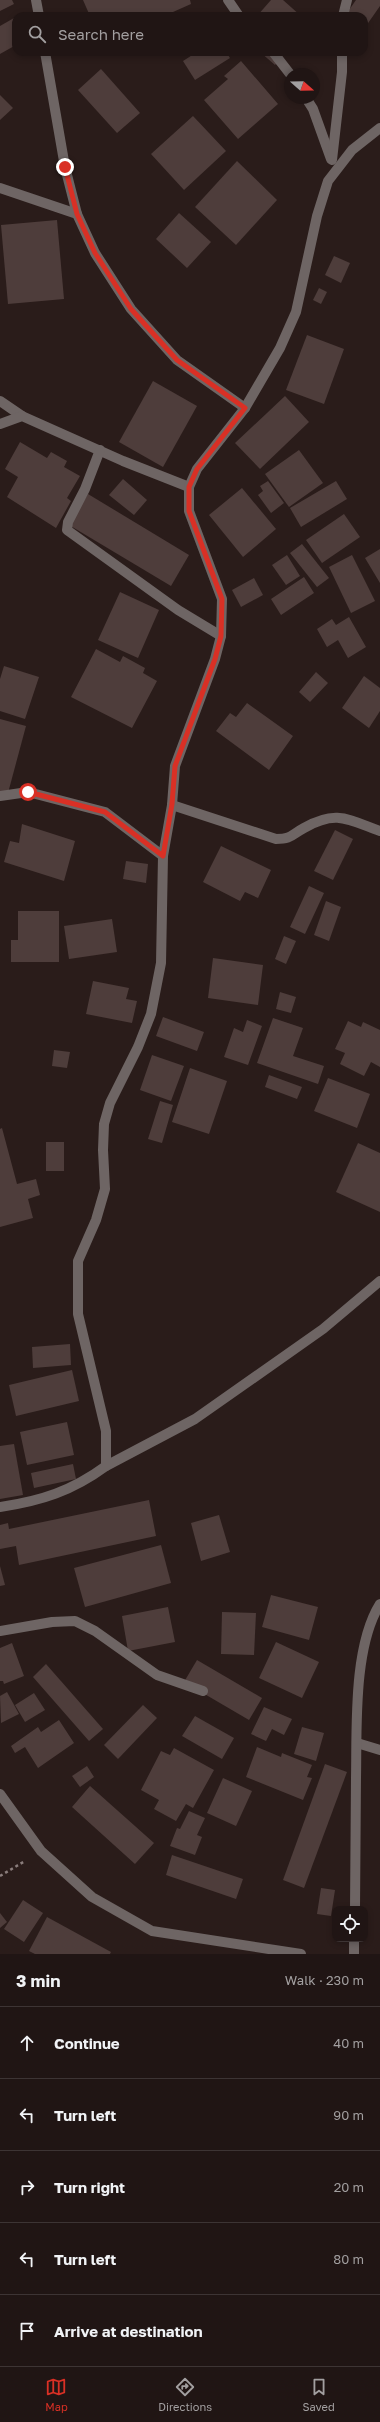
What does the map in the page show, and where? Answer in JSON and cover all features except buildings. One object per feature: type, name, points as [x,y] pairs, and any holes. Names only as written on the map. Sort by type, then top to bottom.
[{"type":"street","points":[[36,0],[38,12]]},
{"type":"street","points":[[228,0],[236,12]]},
{"type":"street","points":[[344,12],[347,0]]},
{"type":"street","points":[[46,56],[65,167],[77,214],[95,253],[131,309],[177,360],[245,408]]},
{"type":"street","points":[[276,56],[285,68]]},
{"type":"street","points":[[332,160],[342,72],[342,56]]},
{"type":"street","points":[[310,104],[336,172]]},
{"type":"street","points":[[106,1466],[106,1431],[78,1314],[78,1261],[96,1220],[105,1189],[104,1131],[110,1103],[138,1047],[151,1014],[161,963],[163,856],[172,804],[175,766],[215,659],[221,636],[222,599],[189,511],[189,487],[197,469],[245,408],[280,348],[296,312],[317,216],[328,182],[352,150],[380,128]]},
{"type":"street","points":[[0,188],[77,214]]},
{"type":"street","points":[[0,401],[22,416],[189,487]]},
{"type":"street","points":[[0,424],[22,416]]},
{"type":"street","points":[[100,450],[85,489],[68,522],[67,530],[178,610],[221,636]]},
{"type":"street","points":[[0,796],[28,792],[105,812],[163,856]]},
{"type":"street","points":[[172,804],[276,839],[289,839],[318,820],[329,816],[344,818],[380,831]]},
{"type":"street","points":[[0,1507],[32,1502],[81,1484],[106,1466],[195,1419],[323,1328],[379,1284]]},
{"type":"street","points":[[355,1906],[357,1707],[363,1656],[374,1613],[380,1604]]},
{"type":"street","points":[[0,1631],[52,1622],[75,1622],[94,1631],[157,1675],[203,1691]]},
{"type":"street","points":[[357,1743],[380,1750]]},
{"type":"street","points":[[0,1794],[41,1851],[92,1897],[152,1931],[301,1954]]},
{"type":"street","points":[[354,1942],[354,1954]]},
{"type":"path","points":[[0,1876],[41,1851]]},
{"type":"route","points":[[28,792],[105,812],[163,856],[172,804],[175,766],[215,659],[221,636],[222,599],[189,511],[189,487],[197,469],[245,408],[177,360],[131,309],[95,253],[77,214],[65,167]]}]
